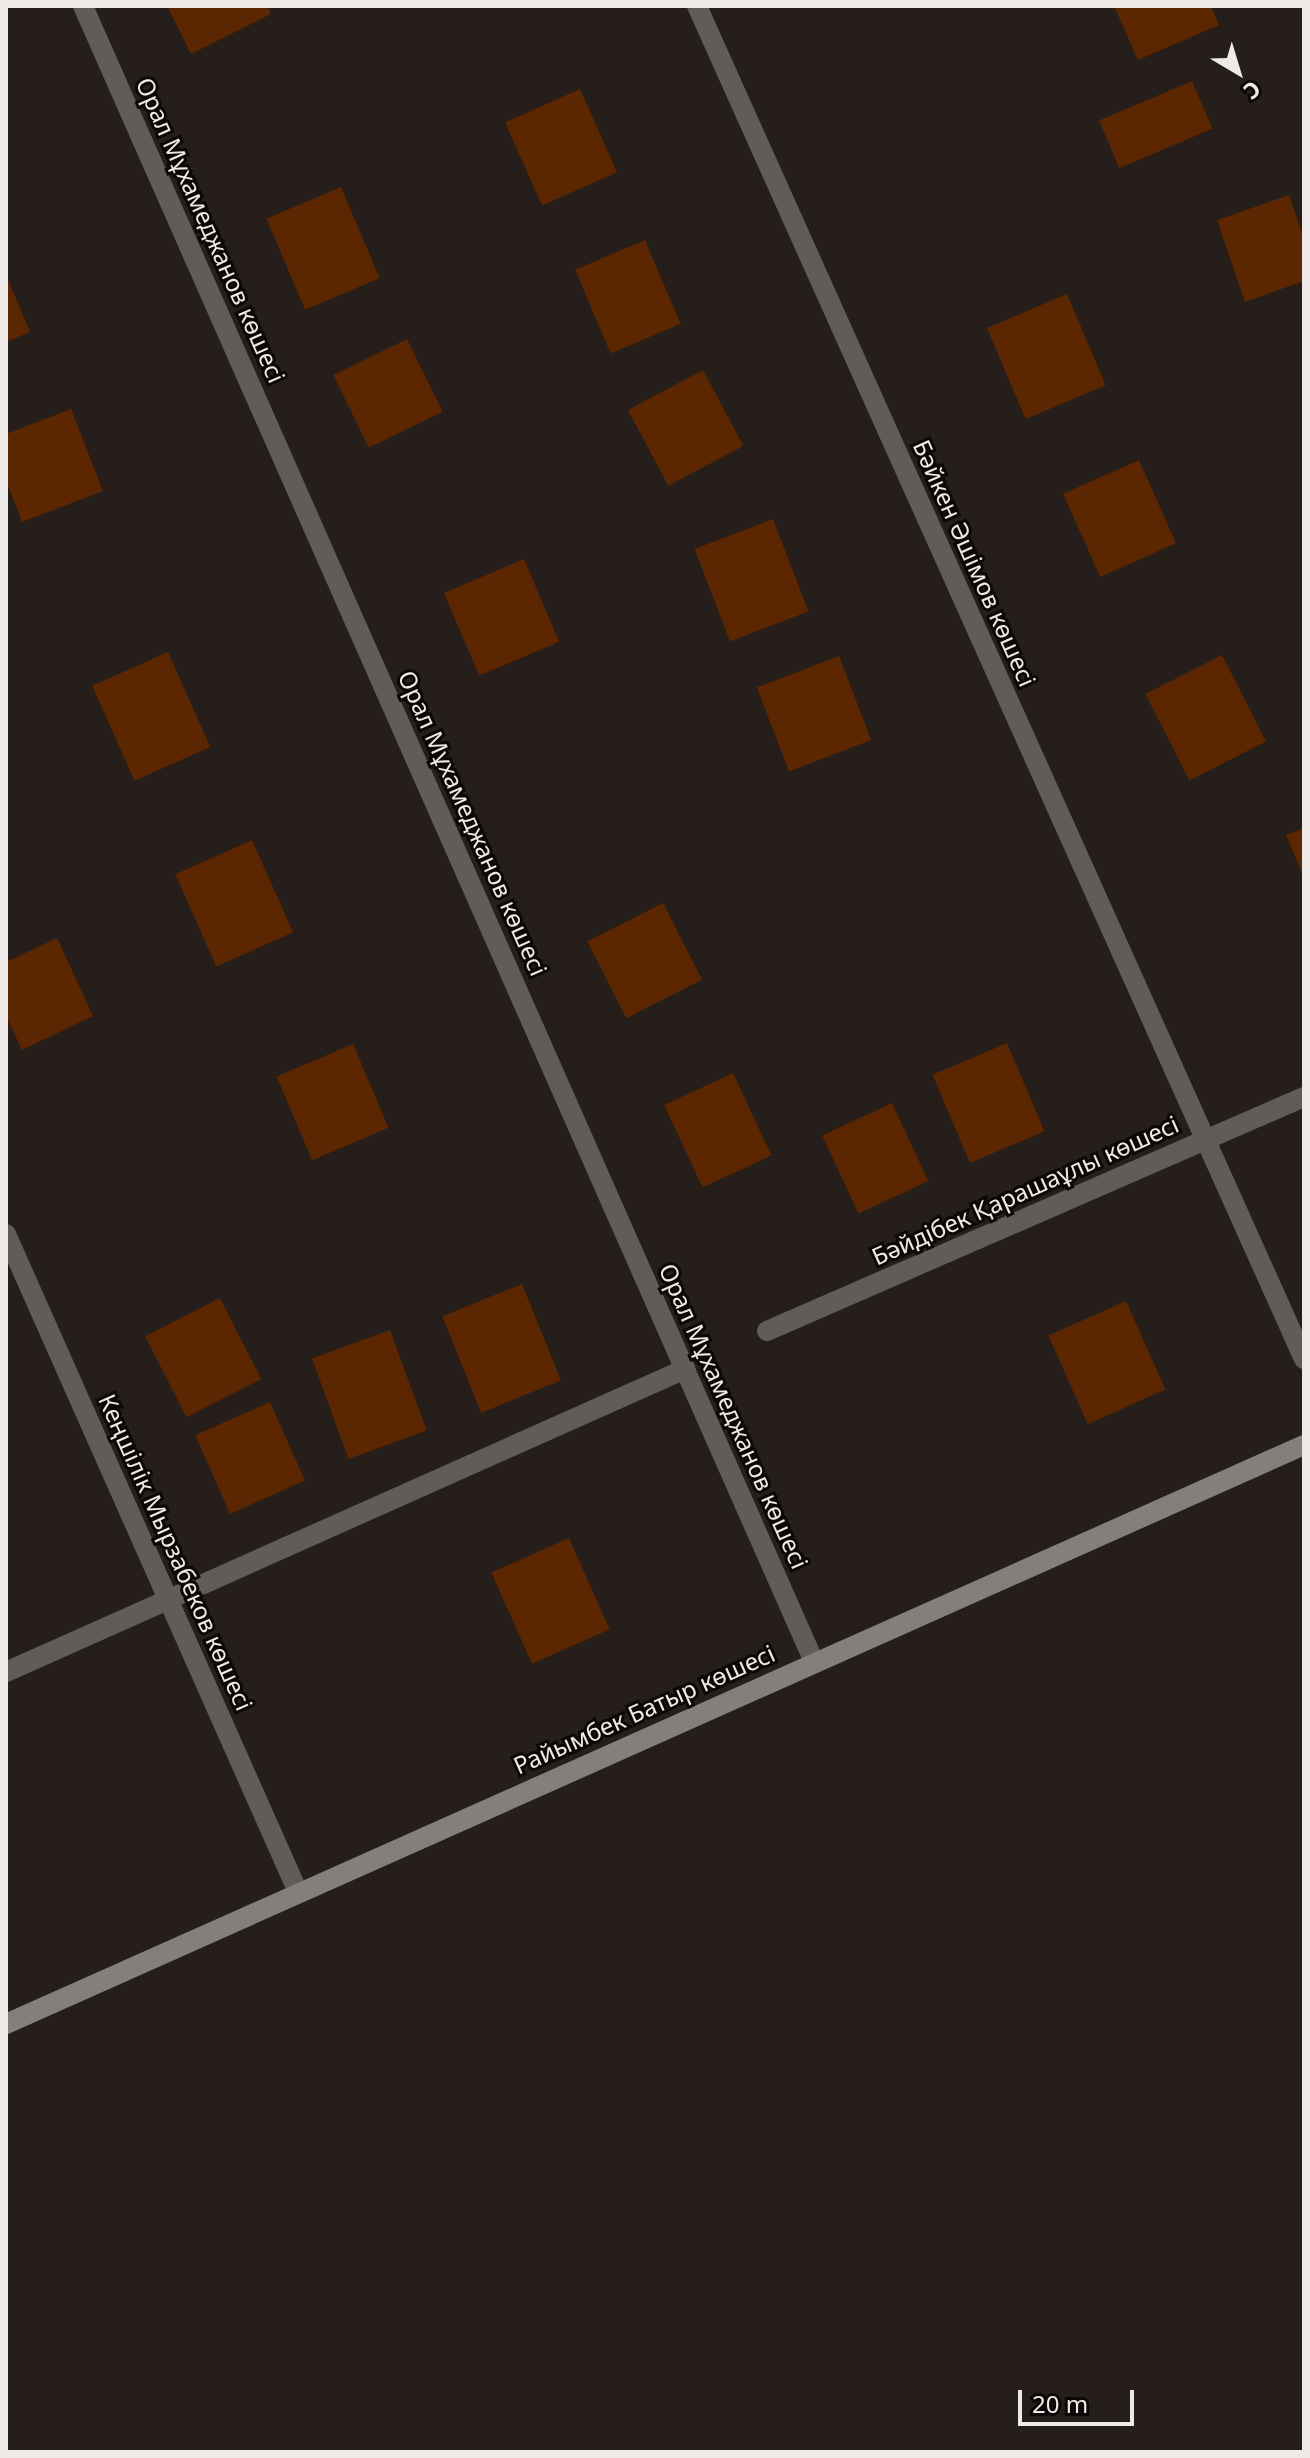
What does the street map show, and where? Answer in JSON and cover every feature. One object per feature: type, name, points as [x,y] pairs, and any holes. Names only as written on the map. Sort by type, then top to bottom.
[{"type":"street","name":"Орал Мұхамеджанов көшесі","points":[[83,6],[814,1662]]},
{"type":"street","name":"Бәйкен Әшімов көшесі","points":[[697,6],[1304,1359]]},
{"type":"street","name":"Бәйдібек Қарашаұлы көшесі","points":[[767,1331],[1304,1097]]},
{"type":"street","name":"Кеңшілік Мырзабеков көшесі","points":[[6,1234],[298,1892]]},
{"type":"street","points":[[6,1672],[685,1369]]},
{"type":"street","name":"Райымбек Батыр көшесі","points":[[6,2024],[1304,1445]]},
{"type":"building","points":[[167,6],[267,6],[271,14],[191,54]]},
{"type":"building","points":[[1114,6],[1211,6],[1219,25],[1138,60]]},
{"type":"building","points":[[1192,81],[1212,129],[1119,168],[1099,120]]},
{"type":"building","points":[[580,89],[617,172],[542,205],[505,122]]},
{"type":"building","points":[[341,187],[380,278],[305,310],[266,219]]},
{"type":"building","points":[[1289,195],[1304,238],[1304,281],[1245,302],[1217,220]]},
{"type":"building","points":[[645,240],[681,324],[611,353],[575,270]]},
{"type":"building","points":[[6,275],[30,332],[6,342]]},
{"type":"building","points":[[1067,294],[1106,385],[1026,419],[987,328]]},
{"type":"building","points":[[407,339],[443,412],[369,448],[333,375]]},
{"type":"building","points":[[703,370],[743,446],[668,486],[628,410]]},
{"type":"building","points":[[71,409],[103,491],[22,522],[6,480],[6,434]]},
{"type":"building","points":[[1139,460],[1176,543],[1100,577],[1063,494]]},
{"type":"building","points":[[773,519],[808,611],[730,642],[695,549]]},
{"type":"building","points":[[524,559],[559,642],[479,676],[444,593]]},
{"type":"building","points":[[168,652],[210,747],[134,781],[92,686]]},
{"type":"building","points":[[1222,655],[1266,741],[1189,780],[1145,694]]},
{"type":"building","points":[[839,656],[871,740],[789,772],[757,688]]},
{"type":"building","points":[[1304,828],[1304,878],[1286,835]]},
{"type":"building","points":[[252,840],[293,932],[216,966],[175,874]]},
{"type":"building","points":[[663,903],[702,980],[626,1018],[587,942]]},
{"type":"building","points":[[57,938],[93,1016],[22,1050],[6,1016],[6,962]]},
{"type":"building","points":[[1007,1043],[1045,1131],[970,1163],[932,1075]]},
{"type":"building","points":[[353,1044],[389,1128],[312,1160],[277,1076]]},
{"type":"building","points":[[733,1073],[771,1155],[703,1188],[664,1105]]},
{"type":"building","points":[[892,1103],[928,1181],[859,1213],[822,1136]]},
{"type":"building","points":[[522,1284],[561,1380],[481,1413],[442,1316]]},
{"type":"building","points":[[220,1298],[261,1379],[186,1417],[145,1336]]},
{"type":"building","points":[[1126,1301],[1165,1390],[1088,1424],[1048,1336]]},
{"type":"building","points":[[390,1330],[427,1431],[349,1459],[312,1358]]},
{"type":"building","points":[[270,1402],[305,1481],[230,1514],[195,1435]]},
{"type":"building","points":[[569,1538],[610,1629],[532,1664],[491,1573]]}]
